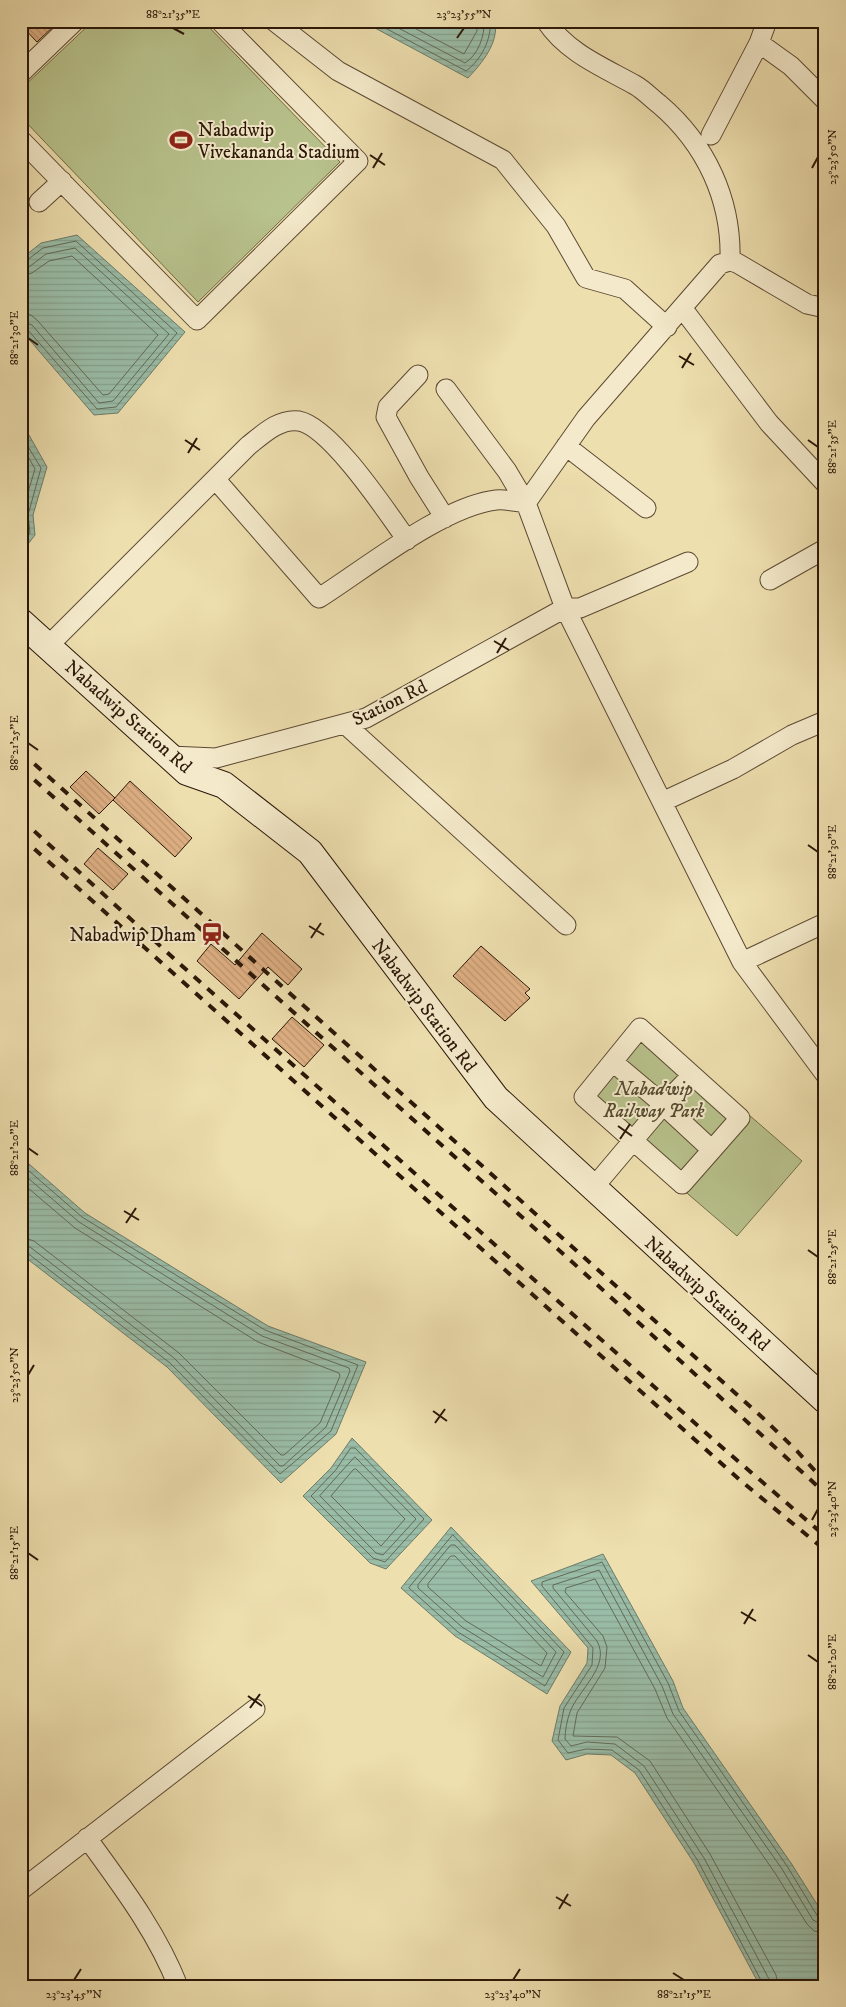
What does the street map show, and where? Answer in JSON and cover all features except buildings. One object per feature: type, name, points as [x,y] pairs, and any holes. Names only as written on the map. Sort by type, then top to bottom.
[{"type":"main road","name":"Nabadwip Station Rd","points":[[21,622],[188,772],[224,785],[310,852],[496,1098],[825,1400]]},
{"type":"street","points":[[21,73],[75,21]]},
{"type":"street","points":[[21,140],[197,320],[358,161],[220,21]]},
{"type":"street","points":[[274,21],[338,70],[503,160],[556,226],[586,278],[625,289],[667,327]]},
{"type":"street","points":[[546,21],[572,48],[590,62],[637,86],[689,133],[704,155],[726,211],[730,226],[730,261]]},
{"type":"street","points":[[711,135],[759,43],[767,21]]},
{"type":"street","points":[[759,43],[791,66],[825,100]]},
{"type":"street","points":[[39,202],[62,181]]},
{"type":"street","points":[[526,502],[586,418],[683,309],[720,264],[730,261],[737,263],[806,304],[825,308]]},
{"type":"street","points":[[683,309],[769,423],[825,484]]},
{"type":"street","points":[[418,375],[388,407],[386,417],[419,477],[446,518]]},
{"type":"street","points":[[446,389],[507,472],[526,502],[565,608],[742,962],[825,1074]]},
{"type":"street","points":[[48,646],[248,446],[273,427],[284,422],[299,421],[324,434],[408,540]]},
{"type":"street","points":[[566,446],[646,508]]},
{"type":"street","points":[[216,480],[319,598],[408,540],[446,518],[480,503],[497,500],[526,502]]},
{"type":"street","points":[[770,580],[825,550]]},
{"type":"street","name":"Station Rd","points":[[170,756],[216,758],[366,718],[565,608],[580,608],[688,562]]},
{"type":"street","points":[[662,802],[733,769],[792,736],[825,721]]},
{"type":"street","points":[[345,724],[566,924]]},
{"type":"street","points":[[742,962],[825,923]]},
{"type":"street","points":[[640,1028],[740,1118],[682,1184],[584,1097],[613,1062],[640,1028]]},
{"type":"street","points":[[613,1062],[712,1150]]},
{"type":"street","points":[[593,1188],[663,1105],[692,1075]]},
{"type":"street","points":[[21,1890],[220,1738],[255,1709]]},
{"type":"street","points":[[88,1838],[156,1940],[178,1986]]},
{"type":"green space","name":"Nabadwip Vivekananda Stadium","points":[[93,21],[203,21],[340,162],[198,302],[21,117],[21,89]]},
{"type":"green space","name":"Nabadwip Railway Park","points":[[641,1021],[802,1161],[737,1236],[576,1098]]},
{"type":"water","points":[[362,21],[495,21],[496,29],[488,52],[468,78]]},
{"type":"water","points":[[77,235],[185,332],[118,413],[94,415],[21,330],[21,259],[41,243]]},
{"type":"water","points":[[21,428],[29,435],[47,467],[33,515],[35,535],[21,553]]},
{"type":"water","points":[[21,1157],[85,1213],[268,1326],[366,1362],[336,1434],[281,1483],[167,1367],[21,1254]]},
{"type":"water","points":[[352,1438],[432,1520],[386,1569],[370,1563],[303,1496],[331,1468]]},
{"type":"water","points":[[451,1527],[571,1652],[547,1694],[455,1636],[401,1588]]},
{"type":"water","points":[[603,1554],[673,1681],[683,1708],[791,1863],[825,1917],[825,1986],[760,1986],[694,1863],[635,1773],[611,1755],[587,1754],[566,1760],[552,1741],[560,1706],[587,1663],[588,1648],[531,1581]]},
{"type":"railway","points":[[21,752],[763,1418],[825,1482]]},
{"type":"railway","points":[[21,768],[581,1270],[825,1493]]},
{"type":"railway","points":[[21,819],[181,965],[724,1449],[825,1536]]},
{"type":"railway","points":[[21,837],[741,1481],[825,1550]]},
{"type":"place","name":"Nabadwip Vivekananda Stadium","points":[[181,140]]},
{"type":"place","name":"Nabadwip Dham","points":[[212,934]]}]
